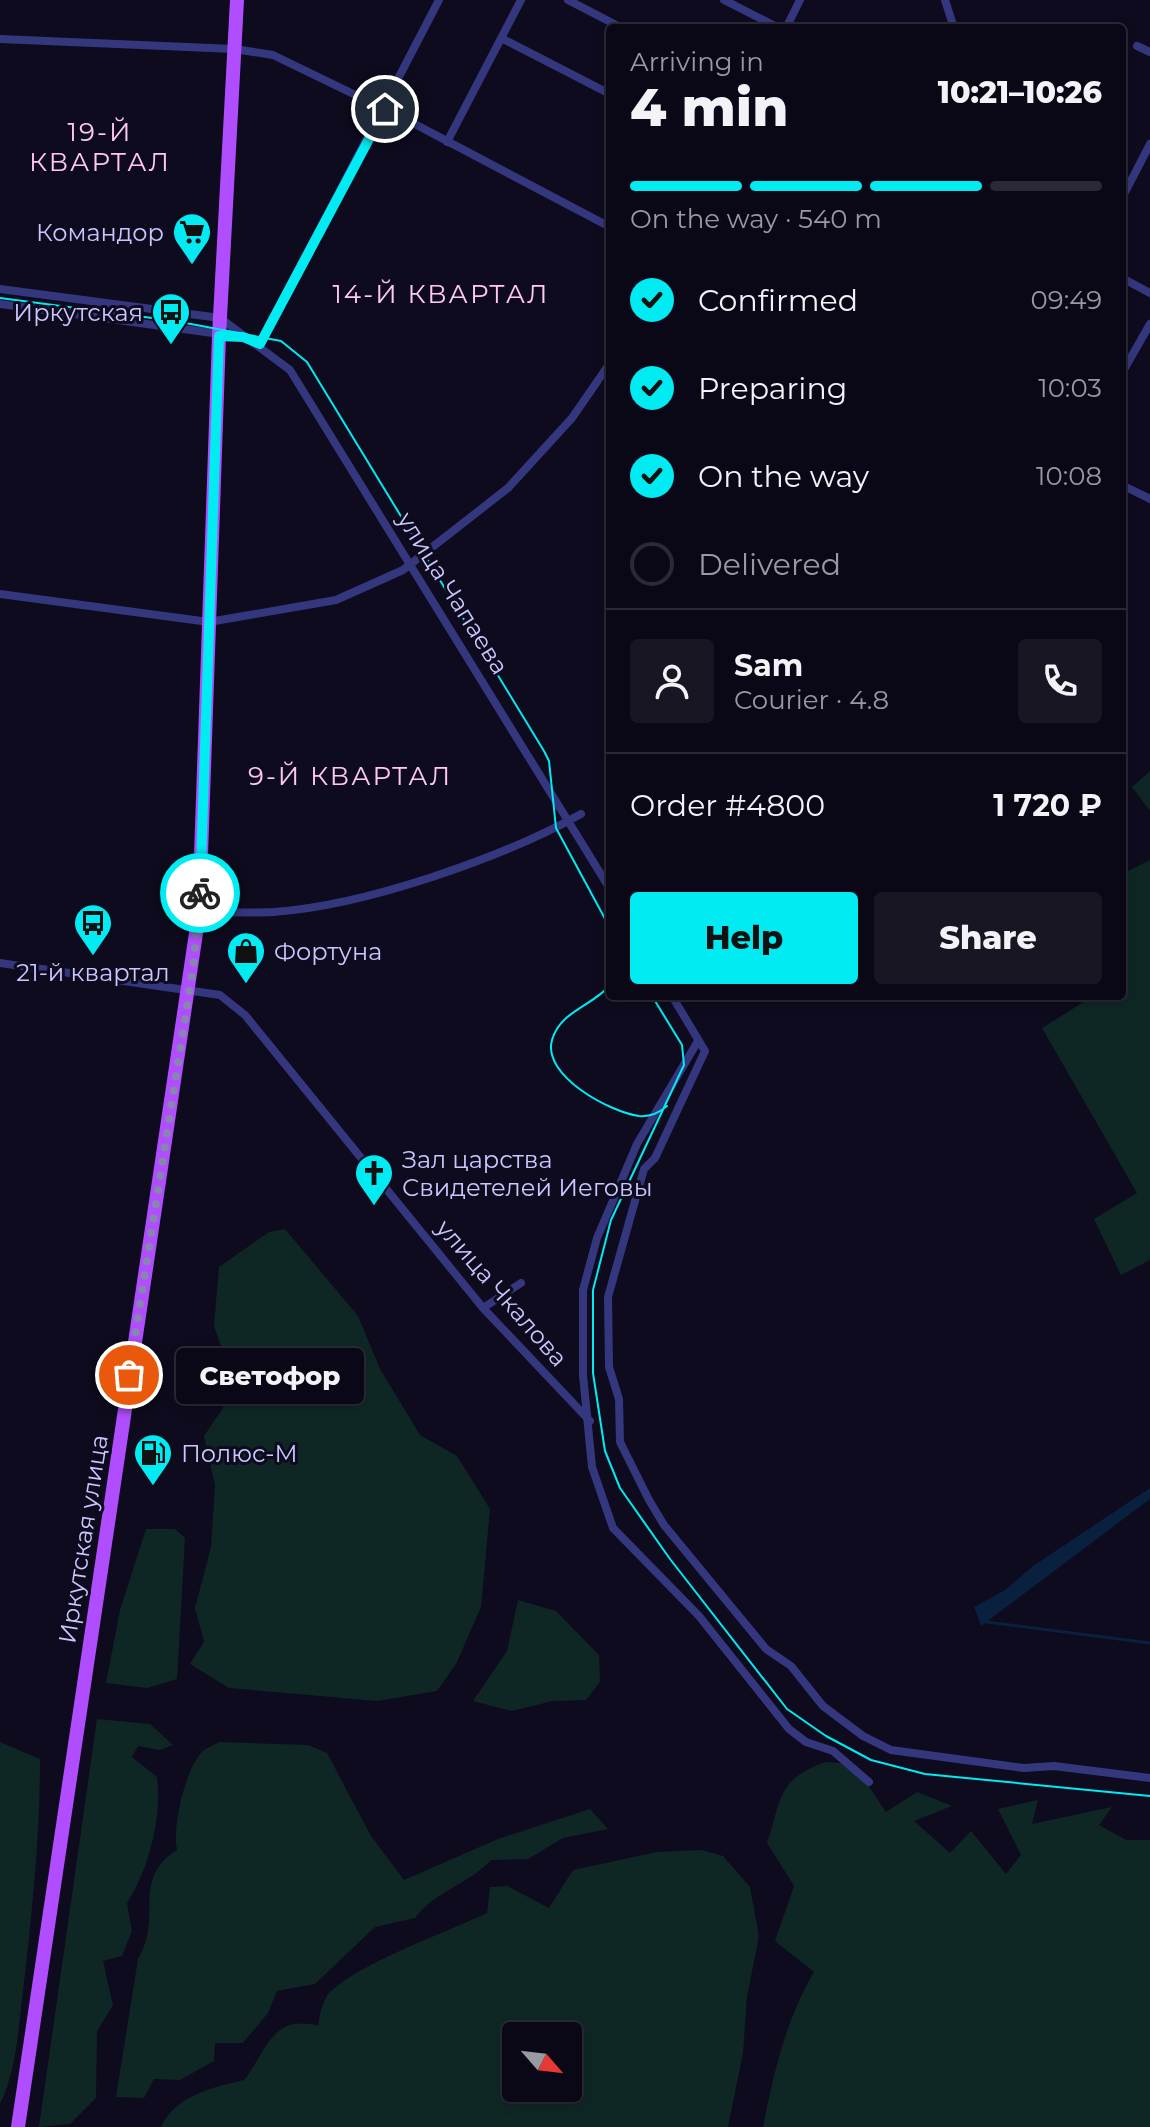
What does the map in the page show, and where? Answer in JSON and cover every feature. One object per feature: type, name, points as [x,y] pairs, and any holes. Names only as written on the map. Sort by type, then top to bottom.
[{"type":"main road","name":"Иркутская улица","points":[[18,2127],[199,913],[219,336],[237,0]]},
{"type":"street","points":[[260,344],[385,109],[439,0]]},
{"type":"street","points":[[447,142],[521,0]]},
{"type":"street","points":[[568,0],[614,24]]},
{"type":"street","points":[[724,0],[771,24]]},
{"type":"street","points":[[788,24],[800,0]]},
{"type":"street","points":[[945,0],[953,24]]},
{"type":"street","points":[[501,38],[606,92]]},
{"type":"street","points":[[0,39],[234,49],[273,55],[385,109],[606,225]]},
{"type":"street","points":[[1137,46],[1150,52]]},
{"type":"street","points":[[1126,190],[1150,144]]},
{"type":"street","points":[[1126,280],[1150,293]]},
{"type":"street","points":[[0,289],[220,318],[243,337]]},
{"type":"street","points":[[0,304],[243,337]]},
{"type":"street","points":[[1126,366],[1150,324]]},
{"type":"street","name":"улица Чапаева","points":[[243,337],[260,344],[290,370],[606,882]]},
{"type":"street","points":[[0,594],[209,622],[336,600],[412,564],[508,488],[572,418],[606,369]]},
{"type":"street","points":[[1126,487],[1149,496]]},
{"type":"street","points":[[199,913],[275,912],[402,886],[581,814]]},
{"type":"street","name":"улица Чкалова","points":[[0,963],[220,995],[245,1015],[483,1308],[590,1421]]},
{"type":"street","points":[[674,1000],[705,1051],[655,1158],[644,1169],[608,1297],[606,1320],[609,1367],[619,1399],[620,1442],[664,1525],[766,1649],[791,1666],[823,1706],[863,1736],[891,1750],[1024,1768],[1054,1766],[1150,1778]]},
{"type":"street","points":[[698,1041],[637,1144],[597,1238],[583,1290],[583,1375],[590,1421],[592,1467],[613,1528],[699,1616],[789,1729],[806,1742],[833,1751],[869,1782]]},
{"type":"street","points":[[483,1308],[521,1283]]},
{"type":"green space","points":[[1150,771],[1150,811],[1132,787]]},
{"type":"green space","points":[[1150,860],[1150,1260],[1121,1275],[1094,1219],[1137,1193],[1042,1028],[1087,1000],[1126,1000],[1126,872]]},
{"type":"green space","points":[[285,1229],[358,1316],[380,1369],[420,1435],[457,1456],[490,1509],[481,1607],[456,1664],[437,1691],[377,1701],[229,1688],[190,1664],[204,1642],[195,1608],[211,1547],[215,1485],[204,1436],[223,1408],[229,1369],[214,1326],[219,1267],[269,1232]]},
{"type":"green space","points":[[146,1529],[175,1529],[185,1538],[177,1679],[147,1688],[106,1683],[120,1610]]},
{"type":"green space","points":[[518,1600],[556,1611],[599,1655],[600,1682],[586,1700],[553,1701],[511,1711],[473,1701],[507,1651]]},
{"type":"green space","points":[[97,1719],[150,1724],[173,1745],[160,1750],[138,1746],[132,1757],[157,1777],[158,1809],[142,1875],[127,1903],[132,1931],[122,1956],[103,1961],[113,2005],[97,2031],[96,2098],[70,2124],[39,2127]]},
{"type":"green space","points":[[0,1742],[40,1759],[35,1875],[20,2020],[13,2063],[0,2104]]},
{"type":"green space","points":[[219,1742],[308,1745],[327,1753],[371,1836],[404,1880],[498,1839],[590,1809],[608,1829],[563,1838],[528,1859],[491,1860],[432,1901],[415,1918],[375,1927],[315,1984],[277,1991],[268,2013],[243,2043],[215,2043],[214,2061],[180,2080],[154,2079],[144,2098],[116,2097],[138,1959],[148,1928],[151,1886],[163,1862],[177,1850],[178,1814],[190,1772],[202,1752]]},
{"type":"green space","points":[[826,1762],[854,1764],[886,1812],[917,1792],[952,1806],[914,1821],[950,1853],[971,1831],[1006,1874],[1021,1855],[998,1809],[1038,1800],[1032,1824],[1112,1807],[1099,1825],[1126,1840],[1150,1840],[1150,2127],[763,2127],[788,2029],[814,1972],[775,1941],[794,1886],[767,1843],[779,1802],[790,1783]]},
{"type":"green space","points":[[701,1850],[723,1856],[750,1887],[759,1936],[747,1997],[743,2053],[728,2127],[161,2127],[167,2116],[185,2100],[244,2080],[266,2046],[281,2030],[290,2025],[318,2026],[325,1999],[346,1980],[384,1958],[487,1913],[490,1887],[507,1886],[549,1908],[573,1870],[657,1852]]},
{"type":"water","points":[[1150,1488],[1150,1499],[981,1626],[974,1607],[1005,1590],[1033,1566]]},
{"type":"waterway","points":[[987,1622],[1150,1643]]},
{"type":"tram line","points":[[0,298],[175,321],[281,341],[307,362],[544,751],[549,761],[556,828],[606,921]]},
{"type":"tram line","points":[[606,989],[569,1015],[556,1030],[552,1053],[557,1066],[581,1090],[612,1108],[647,1116],[667,1106]]},
{"type":"tram line","points":[[654,1000],[682,1045],[684,1065],[611,1220],[593,1290],[593,1373],[605,1451],[620,1488],[670,1559],[787,1709],[826,1736],[871,1760],[925,1774],[1150,1796]]},
{"type":"way so far","points":[[129,1375],[193,968],[200,893]]},
{"type":"place","name":"Командор","points":[[192,266]]},
{"type":"place","name":"Иркутская","points":[[171,346]]},
{"type":"place","name":"21-й квартал","points":[[93,957]]},
{"type":"place","name":"Фортуна","points":[[246,985]]},
{"type":"place","name":"Зал царства Свидетелей Иеговы","points":[[374,1207]]},
{"type":"place","name":"Светофор","points":[[129,1375]]},
{"type":"place","name":"Полюс-М","points":[[153,1487]]},
{"type":"district","name":"19-Й КВАРТАЛ","points":[[100,147]]},
{"type":"district","name":"14-Й КВАРТАЛ","points":[[441,294]]},
{"type":"district","name":"9-Й КВАРТАЛ","points":[[350,776]]},
{"type":"route","points":[[200,893],[219,336],[243,337],[260,344],[385,109]]}]
